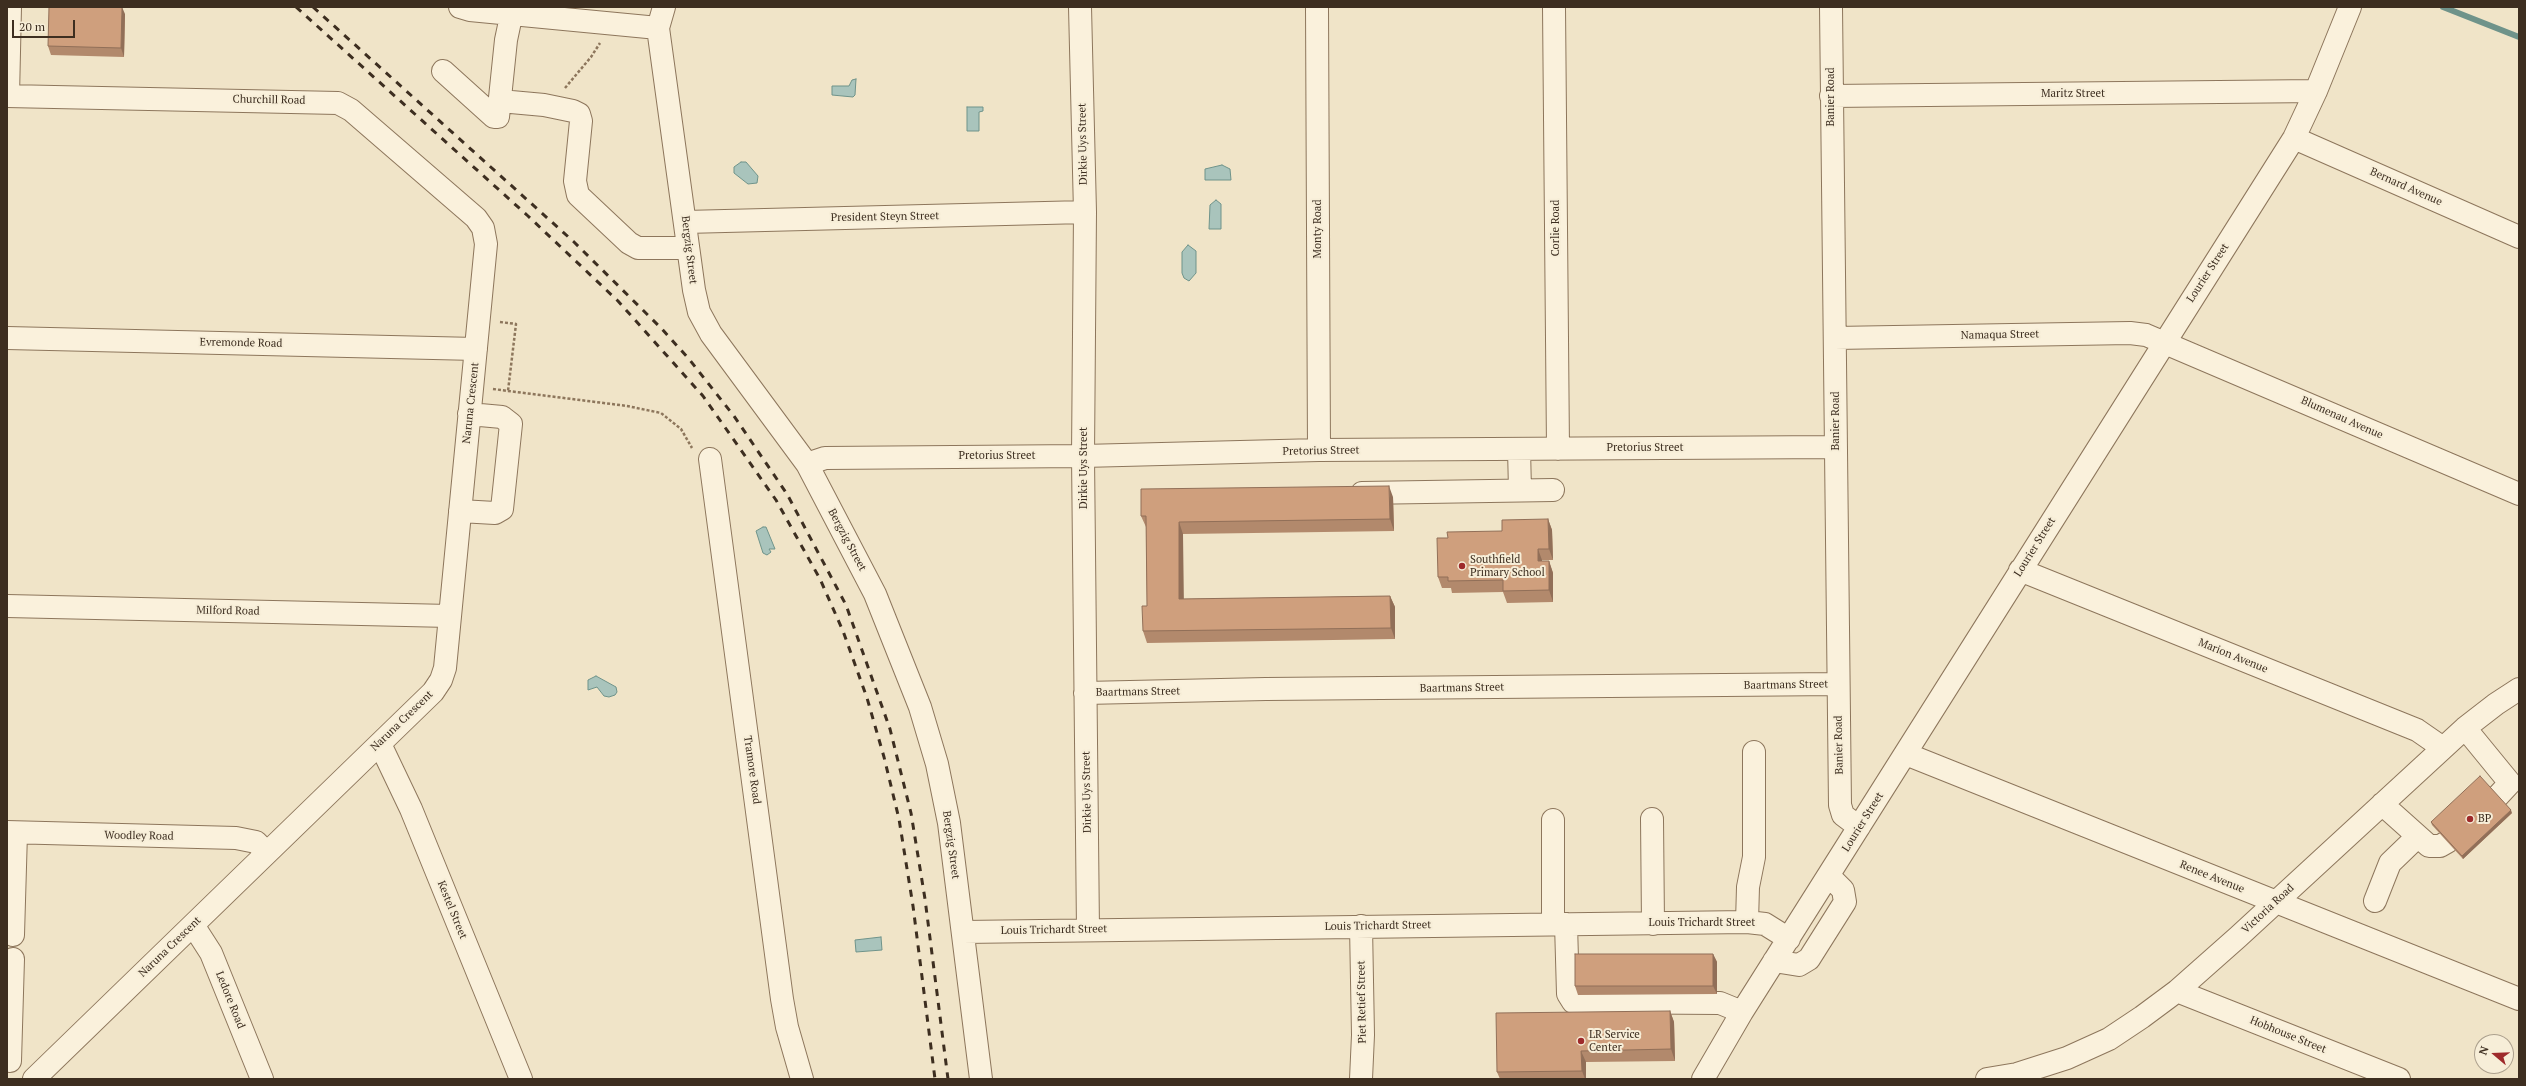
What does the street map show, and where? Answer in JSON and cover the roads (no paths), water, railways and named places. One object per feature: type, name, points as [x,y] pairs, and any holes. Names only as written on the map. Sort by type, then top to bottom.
[{"type":"street","points":[[7,96],[10,7]]},
{"type":"street","points":[[460,7],[513,10],[604,23],[658,28],[664,7]]},
{"type":"street","name":"Dirkie Uys Street","points":[[1080,7],[1085,212],[1083,456],[1088,930]]},
{"type":"street","name":"Monty Road","points":[[1317,7],[1319,450]]},
{"type":"street","name":"Corlie Road","points":[[1554,7],[1558,449]]},
{"type":"street","name":"Banier Road","points":[[1831,7],[1838,684],[1841,810],[1859,827]]},
{"type":"street","name":"Lourier Street","points":[[1703,1079],[1774,961],[2294,138],[2316,91],[2350,7]]},
{"type":"street","points":[[443,71],[496,118],[499,114],[506,40],[513,10]]},
{"type":"street","name":"Bergzig Street","points":[[658,28],[694,290],[703,323],[807,464],[875,594],[920,707],[944,794],[981,1079]]},
{"type":"street","name":"Maritz Street","points":[[1831,96],[2316,91]]},
{"type":"street","name":"Churchill Road","points":[[7,96],[338,102],[351,110],[470,213],[483,228]]},
{"type":"street","points":[[500,101],[562,109],[579,114],[581,120],[575,180],[578,195],[629,243],[638,248],[688,248]]},
{"type":"street","name":"Bernard Avenue","points":[[2294,138],[2519,236]]},
{"type":"street","name":"President Steyn Street","points":[[685,222],[1085,212]]},
{"type":"street","name":"Naruna Crescent","points":[[36,1078],[433,692],[441,680],[445,668],[486,244],[483,228]]},
{"type":"street","name":"Namaqua Street","points":[[1835,338],[2130,332],[2165,341]]},
{"type":"street","name":"Evremonde Road","points":[[7,338],[476,349]]},
{"type":"street","name":"Blumenau Avenue","points":[[2165,341],[2519,494]]},
{"type":"street","points":[[460,510],[495,513],[502,509],[511,424],[502,417],[469,414]]},
{"type":"street","name":"Pretorius Street","points":[[807,464],[825,458],[1083,456],[1319,450],[1836,447]]},
{"type":"street","points":[[1519,449],[1520,490]]},
{"type":"street","name":"Tramore Road","points":[[703,456],[786,1028],[802,1079]]},
{"type":"street","points":[[1338,493],[1553,490]]},
{"type":"street","name":"Marion Avenue","points":[[2020,570],[2418,730],[2442,748]]},
{"type":"street","name":"Milford Road","points":[[7,606],[450,616]]},
{"type":"street","name":"Baartmans Street","points":[[1085,693],[1266,689],[1838,684]]},
{"type":"street","name":"Victoria Road","points":[[1987,1079],[2017,1074],[2067,1058],[2109,1039],[2177,991],[2442,748],[2496,704],[2519,689]]},
{"type":"street","points":[[2465,728],[2509,791]]},
{"type":"street","name":"Kestel Street","points":[[380,744],[411,809],[521,1079]]},
{"type":"street","points":[[1747,922],[1748,887],[1754,858],[1754,752]]},
{"type":"street","name":"Renee Avenue","points":[[1906,754],[2519,999]]},
{"type":"street","points":[[2382,804],[2417,837],[2429,846],[2434,848],[2447,842]]},
{"type":"street","points":[[1652,819],[1653,924]]},
{"type":"street","points":[[1553,820],[1560,924],[1568,994],[1573,1002],[1720,1003],[1742,1012]]},
{"type":"street","points":[[12,832],[13,935]]},
{"type":"street","name":"Woodley Road","points":[[12,832],[245,839],[256,842],[267,853]]},
{"type":"street","points":[[2375,901],[2390,863],[2417,837]]},
{"type":"street","points":[[1774,961],[1799,965],[1809,960],[1845,902],[1844,890],[1828,876]]},
{"type":"street","name":"Louis Trichardt Street","points":[[963,932],[1747,922],[1766,924],[1789,939]]},
{"type":"street","name":"Ledore Road","points":[[193,925],[211,953],[262,1079]]},
{"type":"street","name":"Piet Retief Street","points":[[1361,926],[1363,1035],[1361,1079]]},
{"type":"street","points":[[13,959],[9,1061],[25,1064],[36,1078]]},
{"type":"street","name":"Hobhouse Street","points":[[2177,991],[2399,1079]]},
{"type":"water","points":[[856,79],[855,95],[853,97],[832,95],[832,86],[849,86],[852,80]]},
{"type":"water","points":[[967,107],[983,107],[983,111],[979,112],[979,131],[967,131]]},
{"type":"water","points":[[741,162],[746,162],[758,176],[757,183],[748,184],[734,173],[734,167]]},
{"type":"water","points":[[1222,165],[1230,169],[1231,180],[1205,180],[1205,169]]},
{"type":"water","points":[[1216,200],[1221,204],[1221,229],[1209,229],[1210,205]]},
{"type":"water","points":[[1188,245],[1196,251],[1196,273],[1189,281],[1184,278],[1182,273],[1182,252]]},
{"type":"water","points":[[766,527],[775,549],[769,549],[771,552],[767,555],[763,553],[756,531]]},
{"type":"water","points":[[596,676],[616,687],[617,692],[615,695],[609,697],[604,696],[597,687],[588,690],[588,680]]},
{"type":"water","points":[[881,937],[882,950],[856,952],[855,940]]},
{"type":"waterway","points":[[2443,7],[2519,37]]},
{"type":"railway","points":[[296,7],[528,216],[618,301],[703,396],[776,500],[820,579],[843,631],[867,698],[884,757],[899,819],[913,906],[935,1079]]},
{"type":"railway","points":[[313,7],[574,242],[661,328],[689,359],[734,416],[787,494],[846,605],[890,729],[911,813],[925,899],[948,1079]]},
{"type":"place","name":"Southfield Primary School","points":[[1462,566]]},
{"type":"place","name":"BP","points":[[2470,819]]},
{"type":"place","name":"LR Service Center","points":[[1581,1041]]}]
